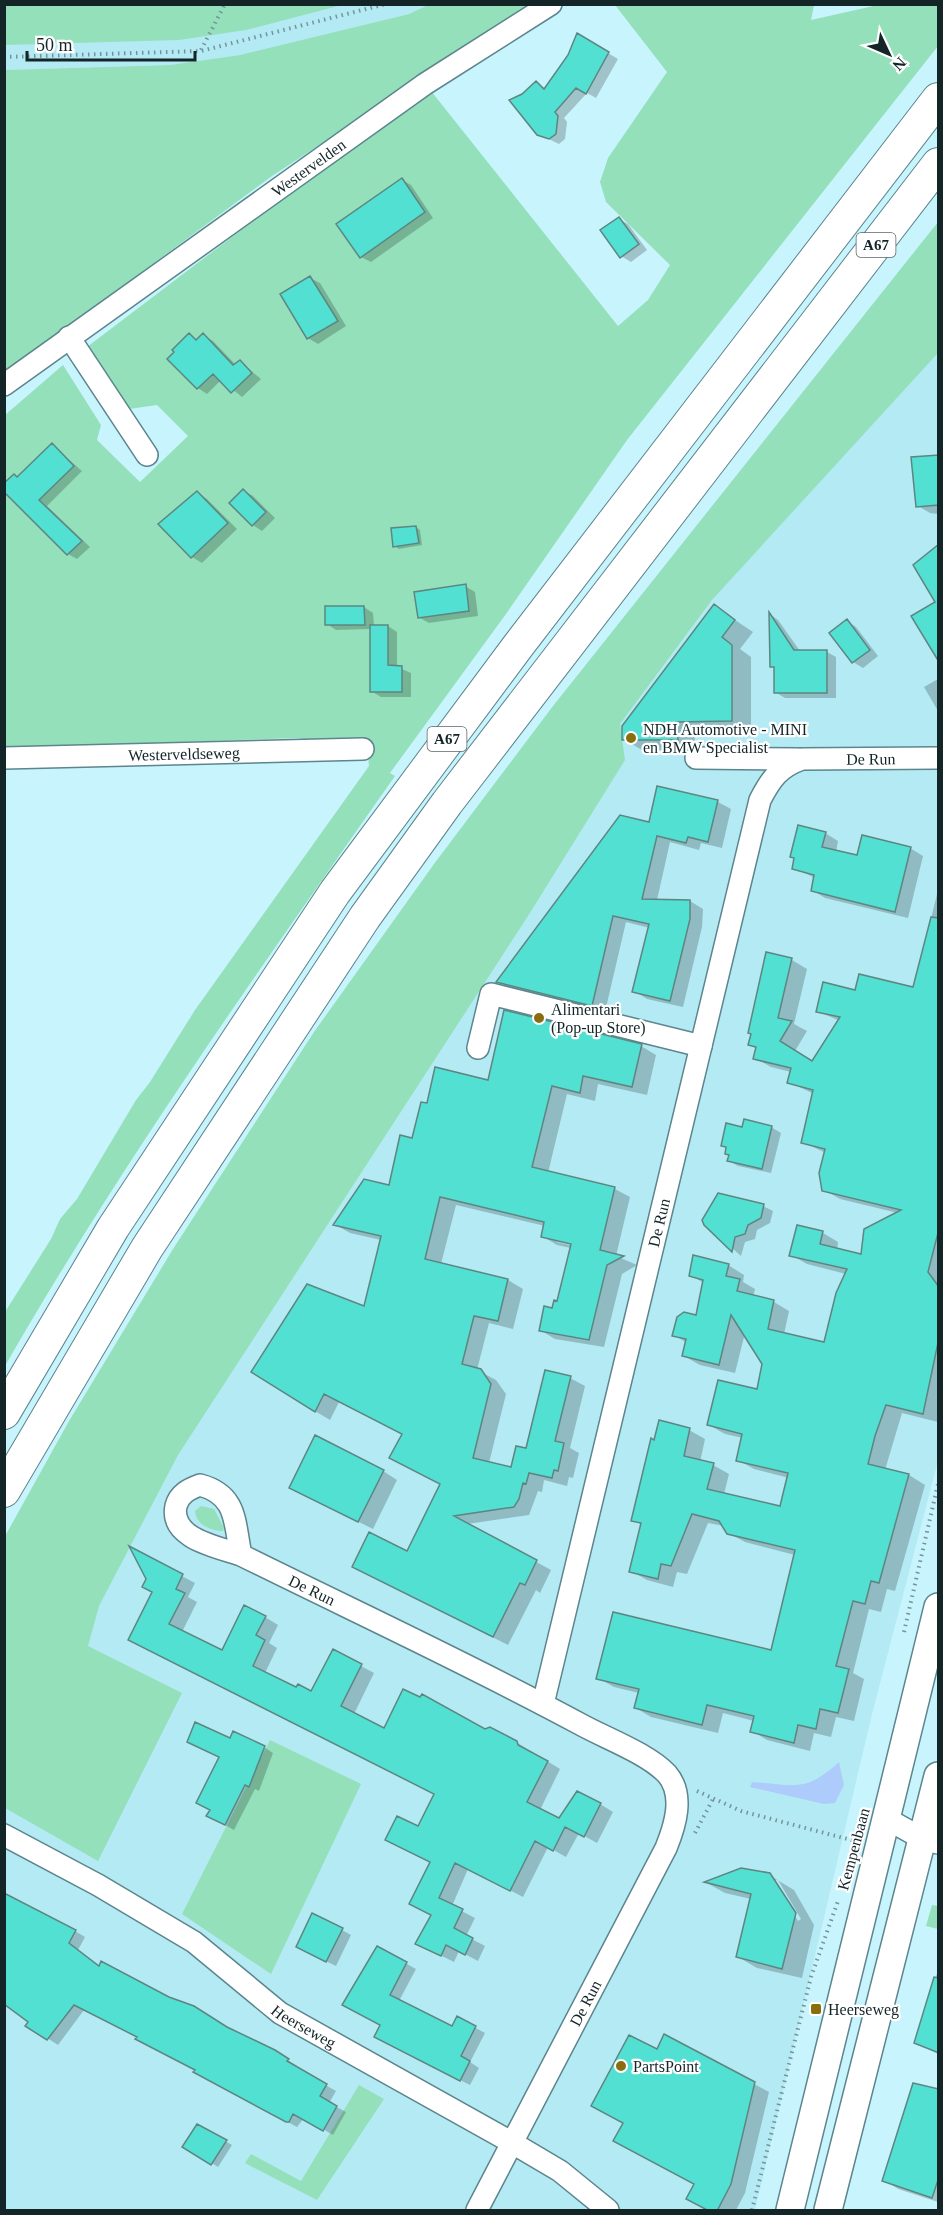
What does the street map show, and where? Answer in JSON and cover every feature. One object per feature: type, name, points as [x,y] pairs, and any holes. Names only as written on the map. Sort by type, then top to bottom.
[{"type":"highway","name":"A67","points":[[4,1413],[113,1228],[334,892],[518,646],[939,99]]},
{"type":"highway","name":"A67","points":[[4,1491],[147,1248],[365,917],[447,803],[939,164]]},
{"type":"main road","name":"Kempenbaan","points":[[789,2211],[939,1607]]},
{"type":"main road","points":[[828,2211],[932,1828],[939,1776]]},
{"type":"street","name":"Westervelden","points":[[4,384],[425,84],[551,4]]},
{"type":"street","points":[[69,337],[147,455]]},
{"type":"street","name":"Westerveldseweg","points":[[4,758],[363,748]]},
{"type":"street","name":"De Run","points":[[696,758],[939,758]]},
{"type":"street","name":"De Run","points":[[543,1704],[760,800],[773,776],[787,764],[802,759]]},
{"type":"street","points":[[478,1048],[491,994],[701,1046]]},
{"type":"street","name":"De Run","points":[[241,1555],[543,1704],[646,1759],[668,1775],[675,1791],[677,1819],[666,1848],[477,2211]]},
{"type":"street","points":[[887,1819],[932,1828]]},
{"type":"street","name":"Heerseweg","points":[[4,1834],[98,1885],[194,1942],[280,2013],[560,2171],[608,2211]]},
{"type":"path","points":[[201,51],[225,4]]},
{"type":"path","points":[[4,57],[201,51],[386,4]]},
{"type":"path","points":[[902,1642],[939,1484]]},
{"type":"path","points":[[675,1791],[690,1787],[741,1811],[856,1842]]},
{"type":"path","name":"Kempenbaan","points":[[854,1851],[858,1831]]},
{"type":"path","name":"Kempenbaan","points":[[752,2211],[812,1977],[839,1900]]},
{"type":"shaded area","points":[[4,5],[428,5],[409,14],[240,55],[170,65],[5,70]]},
{"type":"shaded area","points":[[938,311],[938,1461],[872,1714],[755,2210],[5,2210],[5,1622],[611,726]]},
{"type":"shaded area","points":[[839,1762],[844,1785],[835,1803],[824,1804],[750,1787],[752,1782],[789,1785],[808,1783]]},
{"type":"green space","points":[[4,5],[342,5],[246,30],[179,40],[5,45]]},
{"type":"green space","points":[[428,5],[533,5],[272,176],[5,373],[4,70],[170,65],[240,55],[409,14]]},
{"type":"green space","points":[[615,5],[814,5],[811,20],[878,5],[938,5],[938,46],[627,440],[506,614],[390,773],[395,776],[144,1141],[96,1215],[5,1366],[5,1312],[51,1239],[60,1219],[77,1199],[136,1100],[150,1082],[195,1010],[369,766],[367,742],[327,742],[297,738],[5,748],[5,415],[63,365],[101,425],[97,440],[140,482],[188,436],[157,405],[129,409],[87,347],[349,148],[431,91],[618,326],[648,300],[670,265],[606,202],[600,182],[608,158],[667,72]]},
{"type":"green space","points":[[938,222],[938,353],[712,600],[620,724],[625,760],[528,916],[178,1455],[99,1606],[88,1646],[182,1693],[98,1861],[5,1808],[4,1538],[69,1421],[173,1249],[314,1032],[434,864],[553,706]]},
{"type":"green space","points":[[201,1506],[214,1509],[224,1528],[223,1531],[209,1528],[198,1520],[195,1511]]},
{"type":"green space","points":[[270,1740],[361,1784],[271,1974],[182,1914]]},
{"type":"green space","points":[[932,1905],[938,1906],[938,1929],[926,1926]]},
{"type":"green space","points":[[359,2085],[384,2099],[317,2200],[245,2163],[251,2154],[301,2181]]},
{"type":"building","points":[[577,33],[609,52],[586,94],[576,88],[555,112],[558,116],[556,134],[549,139],[537,135],[509,100],[522,94],[536,81],[544,89],[568,55]]},
{"type":"building","points":[[402,178],[425,212],[360,258],[336,224]]},
{"type":"building","points":[[619,217],[639,244],[620,258],[600,230]]},
{"type":"building","points":[[310,276],[338,321],[307,339],[280,294]]},
{"type":"building","points":[[189,333],[196,340],[203,333],[233,365],[240,360],[252,373],[231,393],[213,374],[197,389],[167,359],[174,352],[172,350]]},
{"type":"building","points":[[52,443],[74,466],[39,500],[82,541],[67,555],[4,492],[4,483],[14,474],[17,477]]},
{"type":"building","points":[[939,455],[939,505],[916,507],[911,457]]},
{"type":"building","points":[[243,489],[266,512],[252,526],[229,503]]},
{"type":"building","points":[[197,491],[228,523],[191,558],[158,524]]},
{"type":"building","points":[[416,526],[419,543],[393,547],[391,528]]},
{"type":"building","points":[[939,544],[939,662],[911,616],[935,602],[913,565]]},
{"type":"building","points":[[466,584],[469,611],[418,618],[414,592]]},
{"type":"building","points":[[714,604],[735,620],[722,637],[732,645],[732,721],[676,722],[678,740],[622,740],[622,726]]},
{"type":"building","points":[[325,606],[364,606],[365,625],[325,625]]},
{"type":"building","points":[[769,612],[794,650],[827,650],[827,693],[774,693],[774,667],[770,667]]},
{"type":"building","points":[[847,619],[870,650],[852,663],[829,633]]},
{"type":"building","points":[[370,625],[388,625],[388,665],[402,666],[402,692],[370,692]]},
{"type":"building","points":[[657,786],[718,800],[708,842],[688,837],[686,843],[657,836],[642,899],[690,900],[690,919],[670,1001],[632,992],[649,924],[613,916],[592,1006],[496,982],[620,815],[649,822]]},
{"type":"building","points":[[798,825],[826,832],[822,847],[857,855],[862,835],[911,847],[895,912],[811,891],[814,875],[792,869],[794,858],[790,857]]},
{"type":"building","points":[[931,917],[939,918],[939,1229],[928,1272],[939,1287],[939,1338],[923,1414],[886,1405],[875,1436],[868,1464],[909,1474],[879,1583],[871,1581],[865,1604],[853,1601],[836,1666],[849,1669],[838,1713],[820,1709],[816,1729],[798,1725],[794,1743],[750,1732],[754,1716],[707,1705],[702,1725],[634,1708],[639,1689],[596,1679],[613,1612],[771,1650],[795,1550],[727,1534],[719,1521],[692,1514],[671,1566],[661,1564],[658,1579],[629,1572],[641,1523],[631,1521],[651,1438],[654,1440],[659,1420],[690,1428],[684,1456],[714,1463],[707,1489],[780,1506],[788,1473],[736,1461],[742,1434],[707,1425],[718,1380],[757,1389],[762,1364],[731,1315],[719,1365],[682,1356],[686,1339],[672,1336],[677,1317],[684,1312],[696,1315],[703,1280],[689,1276],[693,1255],[729,1264],[726,1276],[740,1279],[737,1291],[774,1300],[768,1329],[824,1342],[836,1293],[847,1269],[789,1256],[797,1225],[823,1231],[820,1244],[861,1254],[864,1229],[901,1210],[822,1191],[819,1173],[825,1149],[801,1143],[813,1090],[787,1083],[791,1068],[753,1059],[756,1047],[748,1045],[751,1034],[748,1033],[766,952],[792,958],[778,1018],[792,1021],[780,1041],[812,1061],[840,1017],[816,1012],[823,982],[855,990],[859,974],[913,987]]},
{"type":"building","points":[[504,1010],[642,1044],[632,1087],[583,1076],[580,1093],[552,1086],[532,1167],[615,1187],[600,1250],[624,1256],[607,1265],[589,1340],[539,1331],[544,1306],[552,1308],[554,1300],[557,1301],[571,1244],[541,1237],[544,1222],[440,1197],[425,1259],[508,1279],[498,1321],[474,1316],[462,1364],[481,1369],[491,1384],[473,1458],[511,1467],[516,1446],[526,1448],[545,1370],[571,1376],[555,1441],[564,1443],[558,1471],[554,1470],[552,1478],[529,1473],[514,1507],[454,1516],[537,1560],[525,1585],[520,1583],[493,1637],[352,1567],[369,1532],[407,1551],[440,1484],[389,1458],[402,1434],[324,1394],[315,1412],[251,1372],[307,1284],[364,1306],[381,1236],[333,1225],[364,1179],[389,1185],[400,1135],[412,1138],[421,1102],[427,1103],[435,1067],[488,1080]]},
{"type":"building","points":[[744,1119],[772,1126],[762,1169],[727,1161],[729,1155],[725,1154],[726,1147],[721,1146],[726,1123],[742,1127]]},
{"type":"building","points":[[718,1193],[764,1204],[761,1218],[748,1225],[745,1234],[735,1237],[732,1252],[704,1225],[702,1220]]},
{"type":"building","points":[[315,1435],[384,1470],[358,1522],[289,1488]]},
{"type":"building","points":[[129,1546],[183,1574],[176,1589],[185,1593],[169,1624],[222,1650],[244,1605],[266,1616],[256,1635],[265,1640],[253,1666],[296,1687],[298,1684],[311,1691],[333,1649],[362,1664],[341,1706],[384,1728],[403,1689],[420,1697],[422,1694],[485,1729],[490,1727],[517,1741],[518,1745],[548,1761],[527,1802],[559,1818],[577,1791],[601,1803],[584,1837],[565,1827],[553,1851],[535,1841],[510,1891],[455,1863],[439,1898],[463,1909],[454,1928],[473,1938],[465,1955],[446,1945],[441,1956],[415,1944],[431,1915],[409,1904],[430,1862],[385,1840],[397,1816],[418,1826],[434,1794],[128,1640],[152,1592],[142,1587],[146,1579]]},
{"type":"building","points":[[195,1722],[230,1738],[233,1731],[265,1746],[249,1787],[245,1785],[225,1825],[206,1816],[210,1810],[196,1803],[219,1757],[187,1742]]},
{"type":"building","points":[[741,1868],[770,1873],[796,1913],[782,1969],[736,1957],[751,1894],[704,1882]]},
{"type":"building","points":[[4,1893],[76,1930],[69,1943],[99,1966],[101,1961],[169,1997],[194,2006],[227,2027],[275,2050],[289,2059],[287,2061],[327,2084],[320,2096],[337,2106],[323,2131],[293,2114],[289,2122],[286,2122],[135,2039],[137,2037],[74,2005],[47,2040],[25,2026],[28,2022],[4,2004]]},
{"type":"building","points":[[312,1913],[343,1928],[326,1962],[296,1947]]},
{"type":"building","points":[[377,1946],[407,1962],[390,1995],[452,2026],[457,2016],[476,2026],[461,2056],[470,2061],[460,2081],[374,2037],[380,2025],[342,2005]]},
{"type":"building","points":[[934,1977],[939,1978],[939,2053],[914,2043]]},
{"type":"building","points":[[664,2034],[755,2082],[731,2184],[717,2211],[709,2211],[686,2199],[694,2184],[613,2141],[623,2123],[591,2106],[629,2035],[657,2049]]},
{"type":"building","points":[[913,2083],[939,2089],[939,2177],[932,2198],[882,2181]]},
{"type":"building","points":[[197,2124],[227,2140],[211,2165],[182,2147]]},
{"type":"place","name":"NDH Automotive - MINI en BMW Specialist","points":[[631,738]]},
{"type":"place","name":"Alimentari (Pop-up Store)","points":[[539,1018]]},
{"type":"place","name":"Heerseweg","points":[[816,2009]]},
{"type":"place","name":"PartsPoint","points":[[621,2066]]}]
